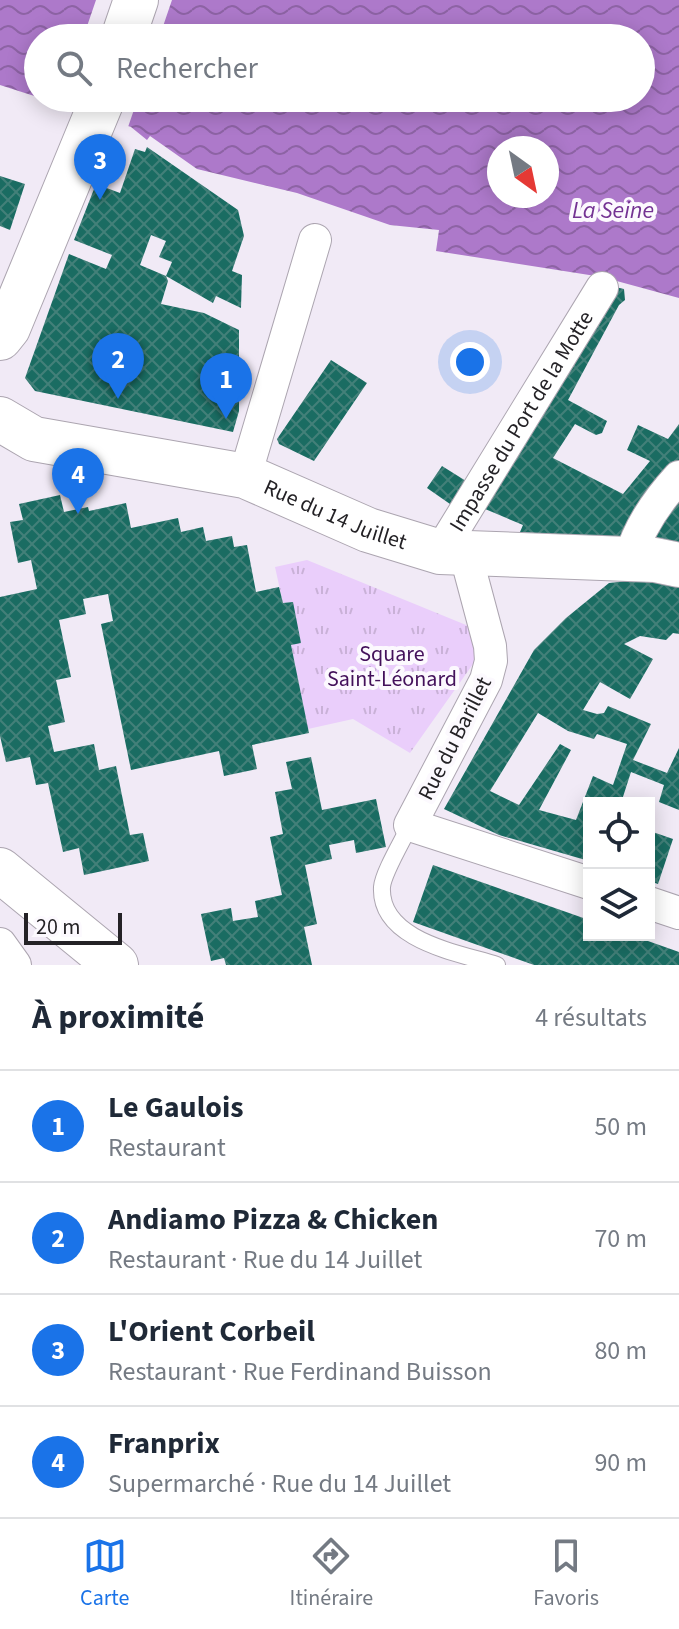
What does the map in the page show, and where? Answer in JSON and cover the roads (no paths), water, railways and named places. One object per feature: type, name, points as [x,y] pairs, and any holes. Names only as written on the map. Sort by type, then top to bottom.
[{"type":"main road","points":[[128,24],[136,0]]},
{"type":"main road","points":[[0,338],[8,328],[98,112]]},
{"type":"main road","name":"Rue du 14 Juillet","points":[[11,440],[245,476],[368,530],[453,554],[630,559],[679,565]]},
{"type":"main road","points":[[0,870],[116,965]]},
{"type":"street","points":[[245,476],[315,240]]},
{"type":"street","name":"Impasse du Port de la Motte","points":[[453,554],[602,288]]},
{"type":"street","points":[[630,559],[634,542],[647,519],[679,477]]},
{"type":"street","name":"Rue du Barillet","points":[[410,825],[486,680],[491,661],[453,554]]},
{"type":"street","points":[[410,825],[583,881]]},
{"type":"street","points":[[655,905],[679,913]]},
{"type":"street","points":[[0,944],[15,965]]},
{"type":"lane","points":[[410,825],[382,886],[387,909],[399,925],[419,939],[497,965]]},
{"type":"water","name":"La Seine","points":[[0,0],[679,0],[679,298],[602,277],[436,251],[439,230],[390,225],[297,193],[197,169],[150,136],[147,140],[131,127],[84,112],[655,112],[655,24],[24,24],[24,93],[0,85]]},
{"type":"place","name":"L'Orient Corbeil","points":[[100,200]]},
{"type":"place","name":"Andiamo Pizza & Chicken","points":[[118,399]]},
{"type":"place","name":"Le Gaulois","points":[[226,419]]},
{"type":"place","name":"Franprix","points":[[78,514]]},
{"type":"park label","name":"Square Saint-Léonard","points":[[392,666]]}]
